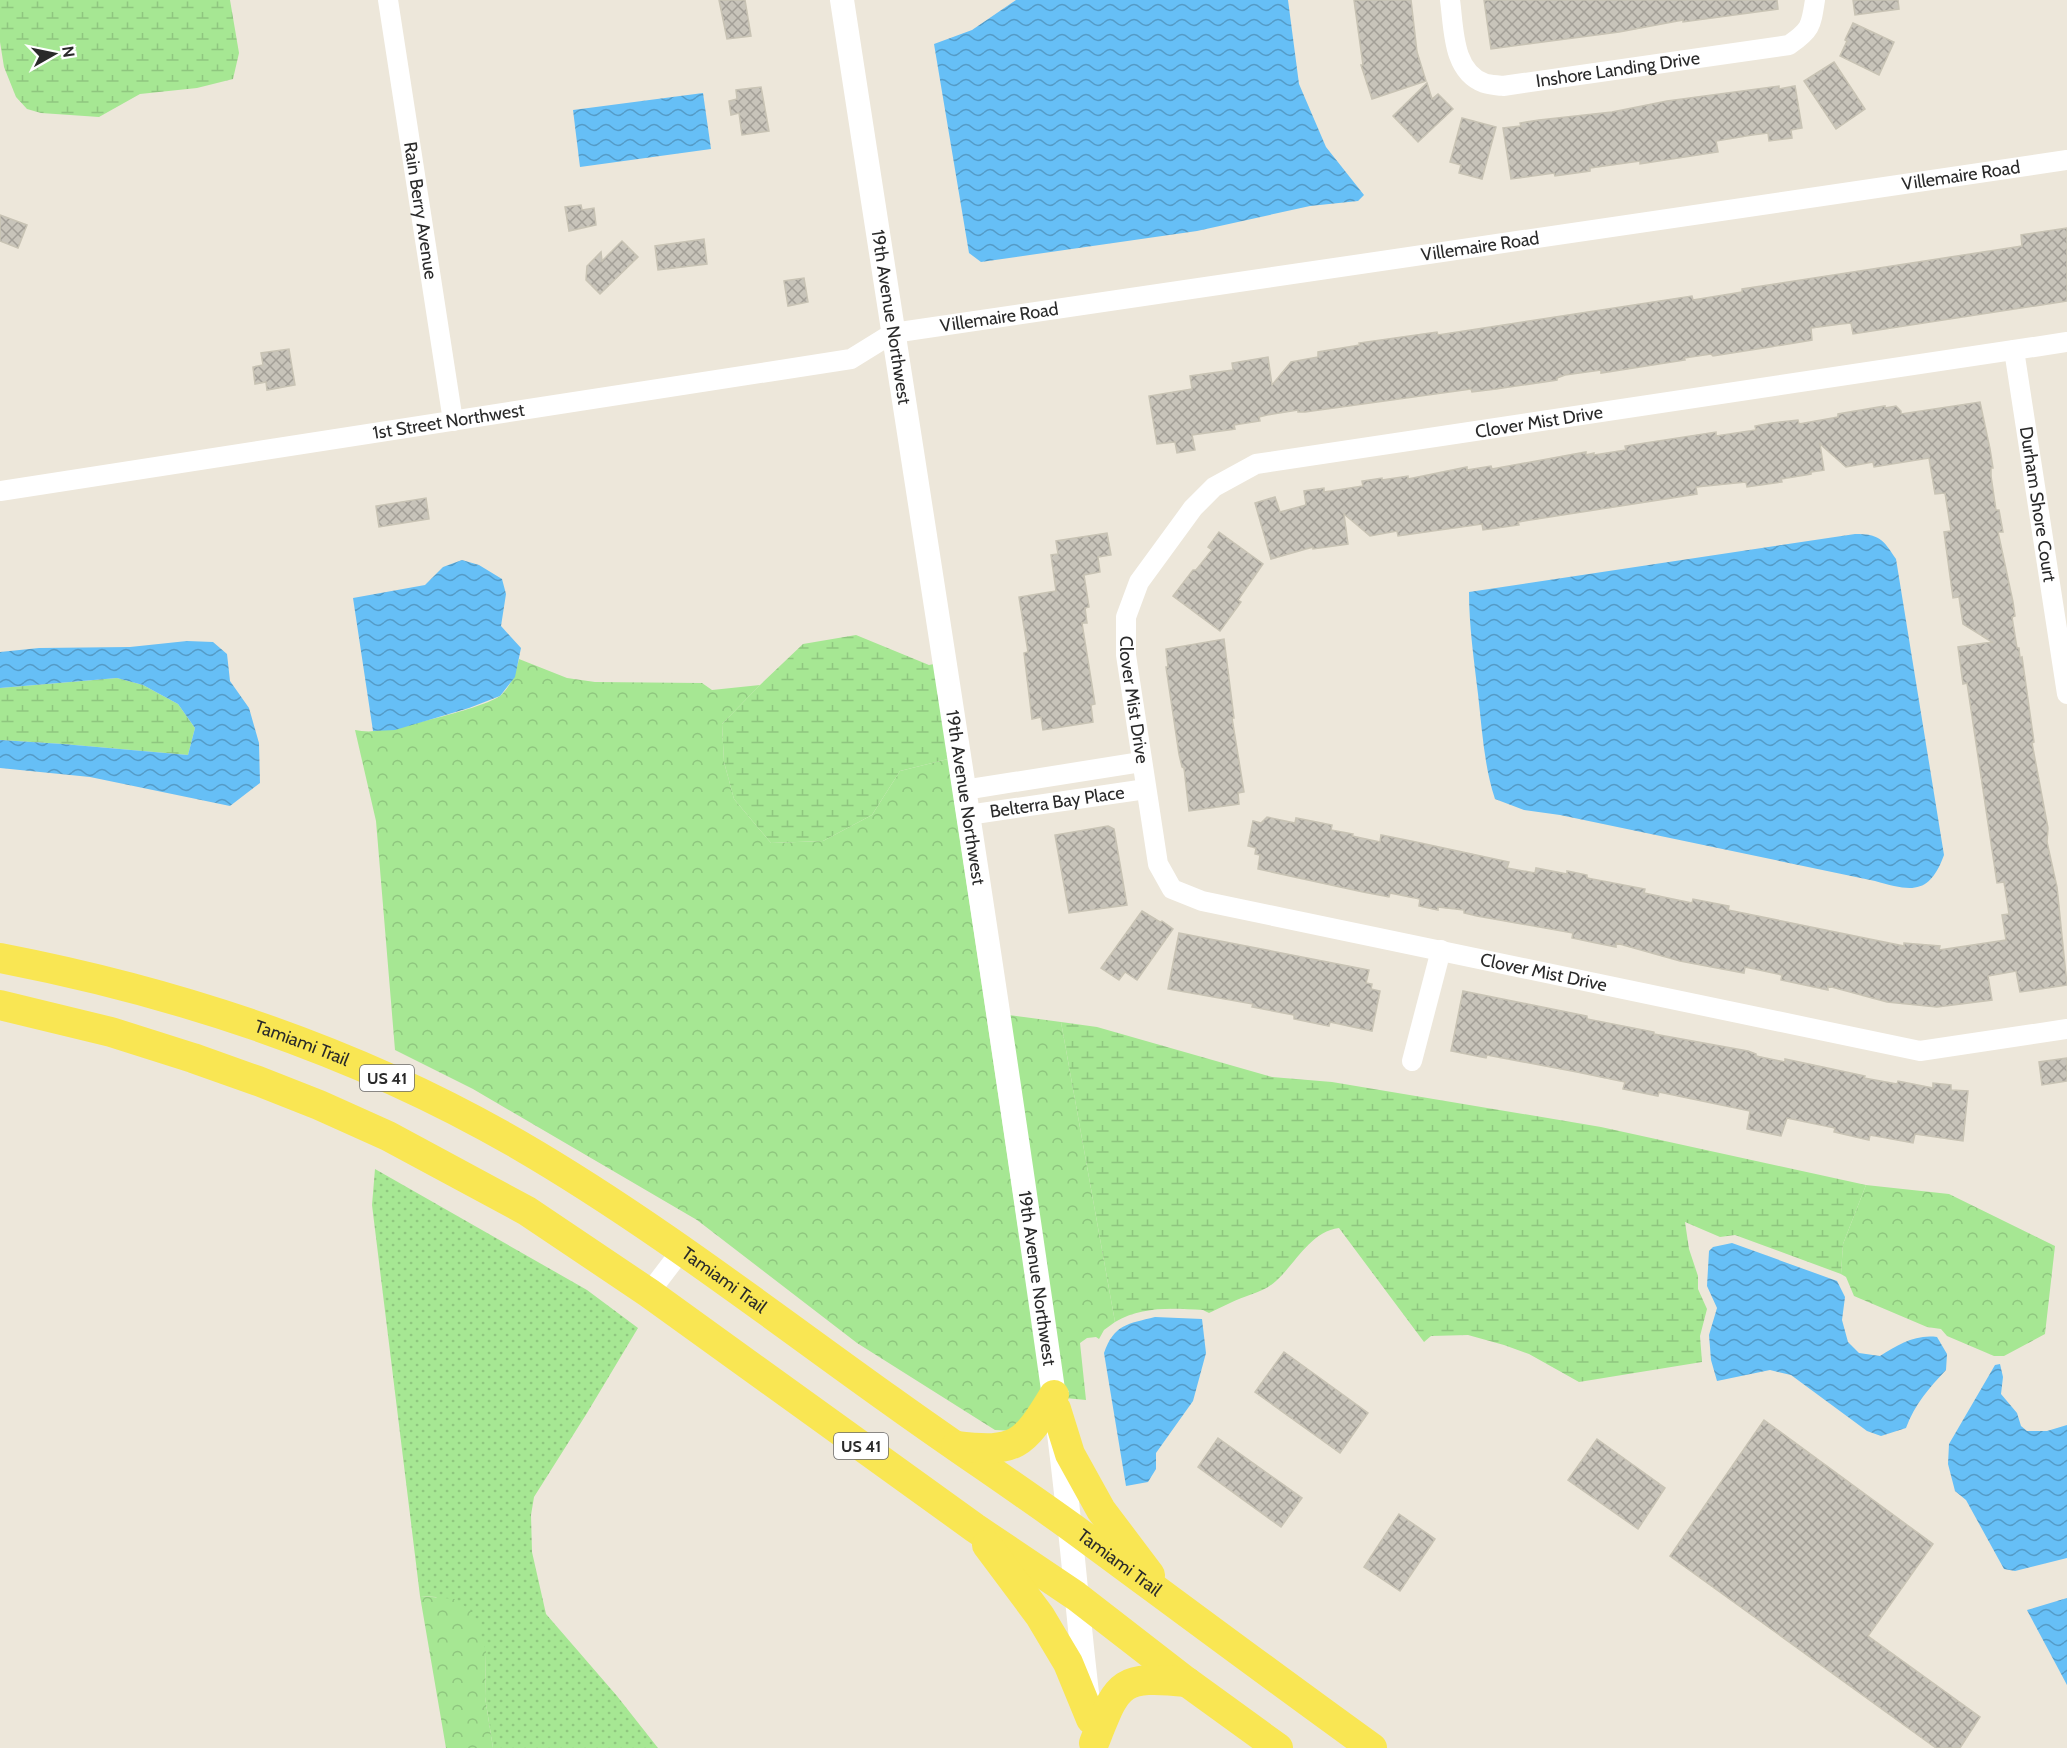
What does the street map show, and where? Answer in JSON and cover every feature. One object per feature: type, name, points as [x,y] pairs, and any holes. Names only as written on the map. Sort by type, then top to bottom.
[{"type":"main road","name":"Tamiami Trail","points":[[0,958],[76,973],[178,1001],[275,1033],[361,1066],[434,1100],[519,1145],[681,1251],[1071,1528],[1372,1748]]},
{"type":"main road","name":"US 41","points":[[0,1005],[111,1032],[172,1051],[319,1105],[387,1136],[527,1211],[649,1293],[975,1528],[1076,1596],[1187,1682],[1278,1748]]},
{"type":"main road","points":[[953,1446],[987,1450],[1006,1448],[1021,1441],[1055,1402]]},
{"type":"main road","points":[[1055,1402],[1070,1454],[1101,1510],[1170,1602]]},
{"type":"main road","points":[[975,1528],[1040,1616],[1068,1663],[1093,1737]]},
{"type":"main road","points":[[1093,1737],[1111,1699],[1123,1686],[1140,1680],[1161,1679],[1187,1682]]},
{"type":"street","name":"Rain Berry Avenue","points":[[388,0],[453,421]]},
{"type":"street","name":"19th Avenue Northwest","points":[[842,0],[968,815],[1055,1402],[1093,1737]]},
{"type":"street","name":"Inshore Landing Drive","points":[[1450,0],[1458,55],[1468,73],[1484,83],[1503,86],[1789,45],[1805,34],[1812,18],[1815,0]]},
{"type":"street","name":"Villemaire Road","points":[[893,333],[2067,160]]},
{"type":"street","name":"1st Street Northwest","points":[[0,491],[851,359],[893,333]]},
{"type":"street","name":"Clover Mist Drive","points":[[2067,342],[1257,464],[1214,487],[1193,508],[1138,582],[1126,617],[1126,655],[1158,864],[1172,889],[1202,901],[1920,1051],[2067,1029]]},
{"type":"street","name":"Durham Shore Court","points":[[2014,350],[2067,694]]},
{"type":"street","name":"Belterra Bay Place","points":[[964,790],[1142,762]]},
{"type":"street","points":[[1043,778],[1047,804]]},
{"type":"street","name":"Belterra Bay Place","points":[[968,815],[1146,789]]},
{"type":"street","points":[[1412,1061],[1442,950]]},
{"type":"street","points":[[649,1293],[681,1251]]},
{"type":"green space","points":[[0,0],[230,0],[239,53],[233,79],[197,88],[140,94],[99,117],[41,113],[27,109],[16,97],[4,67],[0,42]]},
{"type":"green space","points":[[856,635],[929,665],[934,664],[948,759],[900,771],[872,815],[823,841],[771,843],[734,799],[724,762],[722,724],[803,644]]},
{"type":"green space","points":[[519,659],[567,678],[595,682],[702,683],[712,690],[760,685],[722,724],[724,762],[734,799],[771,843],[823,841],[872,815],[900,771],[948,759],[1043,1394],[1016,1431],[995,1430],[857,1343],[697,1220],[473,1089],[395,1050],[376,821],[355,730],[372,731],[401,726],[459,712],[491,701],[500,696],[510,684]]},
{"type":"green space","points":[[117,678],[143,685],[178,704],[195,728],[188,755],[0,740],[0,688]]},
{"type":"green space","points":[[1009,1015],[1061,1022],[1115,1322],[1104,1330],[1099,1339],[1087,1338],[1080,1343],[1086,1400],[1065,1398],[1069,1391],[1064,1389]]},
{"type":"green space","points":[[1061,1022],[1097,1027],[1272,1077],[1332,1082],[1601,1127],[1866,1185],[1843,1244],[1841,1274],[1735,1235],[1720,1237],[1685,1222],[1689,1249],[1698,1276],[1698,1289],[1707,1309],[1700,1336],[1702,1362],[1579,1382],[1529,1354],[1468,1335],[1431,1336],[1424,1342],[1339,1228],[1329,1230],[1312,1241],[1271,1285],[1209,1313],[1203,1310],[1158,1309],[1136,1313],[1115,1322]]},
{"type":"green space","points":[[375,1169],[587,1290],[638,1328],[534,1497],[531,1515],[532,1552],[546,1614],[617,1696],[658,1748],[493,1748],[485,1697],[486,1652],[436,1597],[420,1596],[372,1205]]},
{"type":"green space","points":[[1866,1185],[1949,1194],[2055,1246],[2045,1334],[2004,1356],[1994,1356],[1947,1336],[1941,1329],[1927,1327],[1854,1296],[1846,1277],[1841,1274],[1843,1244]]},
{"type":"green space","points":[[420,1596],[455,1599],[471,1611],[477,1621],[486,1652],[485,1697],[493,1748],[446,1748]]},
{"type":"water","points":[[1016,0],[1288,0],[1299,84],[1326,147],[1364,195],[1358,201],[1310,206],[1197,231],[981,262],[969,253],[934,44],[972,30]]},
{"type":"water","points":[[703,93],[711,149],[580,167],[573,110]]},
{"type":"water","points":[[1855,534],[1870,535],[1880,539],[1896,559],[1944,855],[1932,878],[1925,884],[1909,888],[1899,887],[1560,815],[1524,810],[1495,799],[1484,747],[1472,643],[1469,592]]},
{"type":"water","points":[[462,560],[479,565],[502,579],[506,594],[501,626],[521,648],[515,677],[500,696],[469,708],[395,730],[373,731],[353,598],[425,585],[443,567]]},
{"type":"water","points":[[187,641],[213,642],[227,654],[230,681],[249,708],[259,743],[260,783],[230,806],[90,777],[0,768],[0,740],[188,755],[195,728],[178,704],[143,685],[117,678],[0,688],[0,652],[39,648],[130,647]]},
{"type":"water","points":[[1732,1243],[1837,1281],[1845,1297],[1842,1320],[1848,1342],[1859,1353],[1880,1356],[1914,1339],[1937,1337],[1947,1354],[1946,1370],[1923,1397],[1906,1428],[1881,1436],[1867,1431],[1791,1375],[1770,1370],[1717,1381],[1711,1360],[1709,1335],[1717,1308],[1707,1286],[1709,1251],[1713,1247]]},
{"type":"water","points":[[1155,1317],[1202,1319],[1206,1353],[1193,1401],[1156,1453],[1156,1469],[1148,1482],[1126,1486],[1104,1353],[1117,1331],[1130,1324]]},
{"type":"water","points":[[2000,1364],[2003,1377],[2001,1394],[2017,1413],[2021,1426],[2027,1431],[2047,1431],[2067,1425],[2067,1558],[2015,1571],[2004,1569],[1966,1500],[1955,1491],[1948,1464],[1949,1444],[1995,1365]]},
{"type":"water","points":[[2067,1598],[2067,1685],[2027,1610]]},
{"type":"building","points":[[719,0],[745,0],[751,36],[727,39]]},
{"type":"building","points":[[1354,0],[1411,0],[1417,52],[1426,81],[1372,99],[1361,65],[1363,65]]},
{"type":"building","points":[[1484,0],[1777,0],[1778,9],[1683,22],[1683,20],[1619,32],[1491,49]]},
{"type":"building","points":[[1853,0],[1898,0],[1899,9],[1855,15]]},
{"type":"building","points":[[1853,23],[1894,42],[1879,75],[1840,56]]},
{"type":"building","points":[[1834,62],[1865,109],[1836,129],[1804,81]]},
{"type":"building","points":[[1427,83],[1432,99],[1438,94],[1453,109],[1418,142],[1393,116]]},
{"type":"building","points":[[1779,86],[1779,89],[1795,86],[1802,128],[1791,130],[1792,138],[1769,141],[1768,133],[1752,135],[1716,141],[1718,152],[1640,164],[1640,161],[1590,168],[1590,171],[1555,176],[1554,173],[1511,179],[1503,128],[1521,126],[1520,123],[1539,120],[1612,112],[1667,101]]},
{"type":"building","points":[[761,87],[769,131],[742,135],[739,113],[731,115],[729,101],[737,99],[736,90]]},
{"type":"building","points":[[1462,118],[1496,127],[1482,179],[1459,173],[1461,165],[1450,162]]},
{"type":"building","points":[[581,205],[582,210],[594,208],[596,225],[569,231],[565,207]]},
{"type":"building","points":[[0,215],[27,225],[18,248],[0,241]]},
{"type":"building","points":[[2067,228],[2067,301],[1853,334],[1851,323],[1811,328],[1812,340],[1770,347],[1684,358],[1685,360],[1601,373],[1601,370],[1565,375],[1557,380],[1496,389],[1472,392],[1471,389],[1305,412],[1298,412],[1298,410],[1267,415],[1259,417],[1260,421],[1234,425],[1235,429],[1192,435],[1195,450],[1177,453],[1175,442],[1157,444],[1149,396],[1192,389],[1190,376],[1233,370],[1232,363],[1268,357],[1272,385],[1291,362],[1318,357],[1318,352],[1360,345],[1359,343],[1437,332],[1438,335],[1692,296],[1693,300],[1742,292],[1742,289],[2022,246],[2021,235]]},
{"type":"building","points":[[704,239],[707,264],[658,270],[655,246]]},
{"type":"building","points":[[622,241],[638,257],[600,294],[586,280],[587,266],[601,252],[602,261]]},
{"type":"building","points":[[804,278],[808,302],[788,306],[784,281]]},
{"type":"building","points":[[289,349],[295,385],[267,390],[266,382],[255,384],[253,367],[263,365],[261,353]]},
{"type":"building","points":[[1980,402],[1993,468],[1991,468],[1991,476],[1996,510],[1999,510],[2003,532],[1998,532],[2013,602],[2015,616],[2012,617],[2017,648],[2019,648],[2020,658],[2022,657],[2034,742],[2032,743],[2048,828],[2047,842],[2057,887],[2067,985],[2020,992],[2016,971],[1988,976],[1992,1000],[1937,1007],[1887,1002],[1828,986],[1828,990],[1781,980],[1782,975],[1745,967],[1744,973],[1680,961],[1616,943],[1616,947],[1572,938],[1573,933],[1464,913],[1464,910],[1438,907],[1438,910],[1419,906],[1420,899],[1390,893],[1389,897],[1258,869],[1260,855],[1255,854],[1256,848],[1248,846],[1253,821],[1261,823],[1267,817],[1295,823],[1296,818],[1332,825],[1331,830],[1380,842],[1381,835],[1509,862],[1507,868],[1535,873],[1536,868],[1567,874],[1567,871],[1587,875],[1587,878],[1645,889],[1644,893],[1692,903],[1693,899],[1729,906],[1728,910],[1904,946],[1904,943],[1940,946],[1939,950],[2006,940],[2002,915],[2009,914],[2004,882],[1997,883],[1967,683],[1963,684],[1958,647],[1992,642],[1963,624],[1959,597],[1953,598],[1944,532],[1951,531],[1945,493],[1935,494],[1929,458],[1874,467],[1873,462],[1846,467],[1820,444],[1824,470],[1781,479],[1782,482],[1747,487],[1746,482],[1696,487],[1697,494],[1518,522],[1519,525],[1483,530],[1482,524],[1398,536],[1397,531],[1370,536],[1344,514],[1348,544],[1313,549],[1313,547],[1271,559],[1255,503],[1275,497],[1280,512],[1306,505],[1304,491],[1324,488],[1324,492],[1363,486],[1362,481],[1408,476],[1408,479],[1467,467],[1467,470],[1491,466],[1492,469],[1586,452],[1586,455],[1594,453],[1594,455],[1626,450],[1625,446],[1716,432],[1716,436],[1756,430],[1755,426],[1772,423],[1798,420],[1799,424],[1885,406],[1885,408],[1896,406],[1901,414]]},
{"type":"building","points":[[426,498],[429,519],[379,527],[376,506]]},
{"type":"building","points":[[1219,532],[1263,564],[1238,600],[1241,602],[1220,631],[1173,596],[1212,550],[1208,547]]},
{"type":"building","points":[[1107,533],[1111,555],[1098,557],[1100,572],[1084,575],[1089,607],[1085,608],[1087,623],[1082,623],[1095,704],[1091,705],[1093,722],[1043,730],[1041,717],[1032,719],[1024,653],[1028,652],[1019,597],[1056,591],[1051,555],[1058,554],[1056,541]]},
{"type":"building","points":[[1224,639],[1234,718],[1232,718],[1244,792],[1238,793],[1239,804],[1189,811],[1184,768],[1179,754],[1166,667],[1168,667],[1166,649]]},
{"type":"building","points":[[1108,826],[1114,829],[1127,905],[1069,913],[1055,835]]},
{"type":"building","points":[[1142,911],[1173,929],[1137,980],[1125,972],[1119,980],[1101,968]]},
{"type":"building","points":[[1179,933],[1369,970],[1366,983],[1372,984],[1371,989],[1380,991],[1372,1031],[1330,1022],[1329,1026],[1294,1019],[1294,1015],[1252,1007],[1253,1004],[1168,989]]},
{"type":"building","points":[[1463,991],[1587,1016],[1587,1019],[1654,1032],[1654,1034],[1748,1051],[1756,1056],[1785,1062],[1785,1059],[1865,1076],[1864,1078],[1897,1084],[1898,1081],[1933,1088],[1933,1083],[1951,1085],[1951,1090],[1968,1091],[1963,1141],[1915,1134],[1913,1143],[1870,1135],[1869,1140],[1834,1132],[1835,1128],[1787,1118],[1781,1136],[1747,1129],[1750,1111],[1659,1092],[1658,1096],[1623,1089],[1625,1082],[1577,1072],[1487,1055],[1486,1058],[1451,1051]]},
{"type":"building","points":[[2067,1058],[2067,1081],[2042,1085],[2039,1062]]},
{"type":"building","points":[[1284,1352],[1368,1413],[1340,1453],[1255,1392]]},
{"type":"building","points":[[1764,1420],[1933,1544],[1868,1636],[1980,1717],[1960,1748],[1936,1748],[1670,1556]]},
{"type":"building","points":[[1218,1438],[1302,1498],[1281,1527],[1198,1467]]},
{"type":"building","points":[[1597,1439],[1665,1488],[1638,1529],[1568,1480]]},
{"type":"building","points":[[1399,1514],[1435,1539],[1400,1591],[1364,1567]]}]
